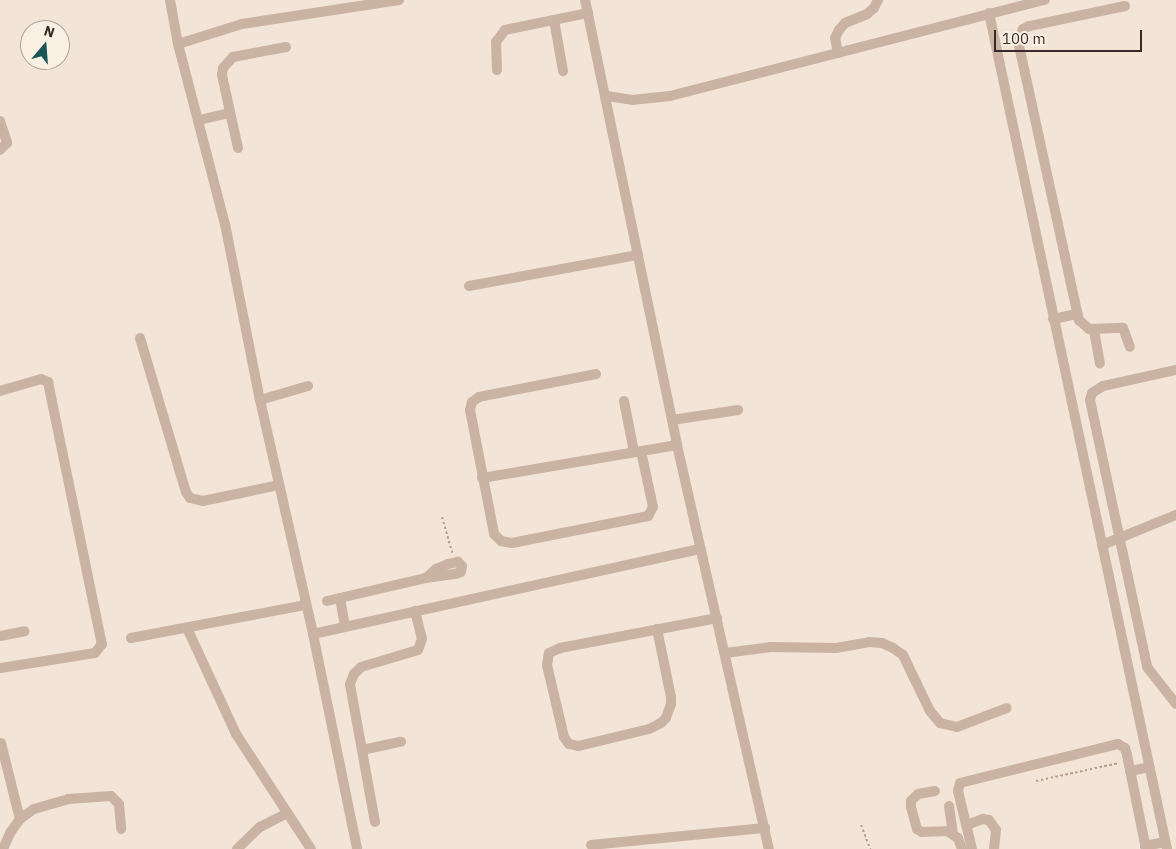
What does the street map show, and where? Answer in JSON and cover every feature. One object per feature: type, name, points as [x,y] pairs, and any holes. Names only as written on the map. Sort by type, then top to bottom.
[{"type":"street","points":[[170,0],[178,44],[225,224],[260,400],[313,634],[357,849]]},
{"type":"street","points":[[178,44],[242,24],[399,0]]},
{"type":"street","points":[[585,0],[607,96],[677,445],[769,849]]},
{"type":"street","points":[[838,53],[835,38],[839,30],[845,23],[874,8],[878,0]]},
{"type":"street","points":[[607,96],[632,100],[670,96],[1044,0]]},
{"type":"street","points":[[1125,6],[1029,26],[1023,29],[1018,41],[1077,314],[1081,324],[1094,330],[1124,328],[1130,347]]},
{"type":"street","points":[[972,849],[958,788],[962,782],[1114,744],[1122,745],[1126,748],[1146,848],[1166,845],[989,13]]},
{"type":"street","points":[[497,70],[496,42],[499,35],[505,30],[588,14]]},
{"type":"street","points":[[554,20],[563,71]]},
{"type":"street","points":[[238,148],[222,75],[227,62],[240,56],[286,47]]},
{"type":"street","points":[[199,120],[230,113]]},
{"type":"street","points":[[0,121],[7,143],[4,149],[0,150]]},
{"type":"street","points":[[469,286],[638,255]]},
{"type":"street","points":[[1053,319],[1077,314]]},
{"type":"street","points":[[1094,330],[1100,362]]},
{"type":"street","points":[[140,338],[186,492],[190,498],[203,501],[279,485]]},
{"type":"street","points":[[1176,370],[1103,386],[1092,393],[1091,406],[1147,667],[1176,704]]},
{"type":"street","points":[[596,374],[475,398],[470,410],[482,478],[494,534],[501,541],[512,543],[648,516],[653,507],[624,401]]},
{"type":"street","points":[[0,391],[41,379],[48,382],[102,644],[95,653],[0,668]]},
{"type":"street","points":[[260,400],[308,386]]},
{"type":"street","points":[[672,420],[738,410]]},
{"type":"street","points":[[482,478],[677,445]]},
{"type":"street","points":[[1102,545],[1176,516]]},
{"type":"street","points":[[313,634],[701,550]]},
{"type":"street","points":[[327,601],[426,578],[441,566],[454,562]]},
{"type":"street","points":[[340,598],[345,627]]},
{"type":"street","points":[[131,638],[306,605]]},
{"type":"street","points":[[375,822],[350,684],[354,674],[361,667],[418,650],[422,639],[415,611]]},
{"type":"street","points":[[657,629],[671,697],[671,704],[666,718],[661,723],[649,728],[578,746],[569,744],[564,737],[547,665],[549,653],[560,648],[657,629],[717,618]]},
{"type":"street","points":[[187,628],[236,734],[311,849]]},
{"type":"street","points":[[0,636],[25,631]]},
{"type":"street","points":[[725,653],[770,647],[836,648],[869,642],[882,643],[903,655],[930,711],[940,723],[956,727],[1007,708]]},
{"type":"street","points":[[362,750],[401,742]]},
{"type":"street","points":[[1,744],[20,820]]},
{"type":"street","points":[[1129,766],[1150,767]]},
{"type":"street","points":[[935,791],[918,794],[911,801],[910,807],[916,826],[922,832],[941,830],[953,834],[958,838],[962,849]]},
{"type":"street","points":[[3,849],[10,833],[20,820],[34,809],[51,802],[105,795],[116,799],[119,804],[121,829]]},
{"type":"street","points":[[949,806],[953,834]]},
{"type":"street","points":[[237,849],[260,827],[287,813]]},
{"type":"street","points":[[967,825],[983,818],[989,820],[996,830],[994,849]]},
{"type":"street","points":[[591,845],[765,828]]},
{"type":"path","points":[[442,517],[454,562]]},
{"type":"path","points":[[1036,781],[1129,766]]},
{"type":"path","points":[[862,825],[870,849]]}]
